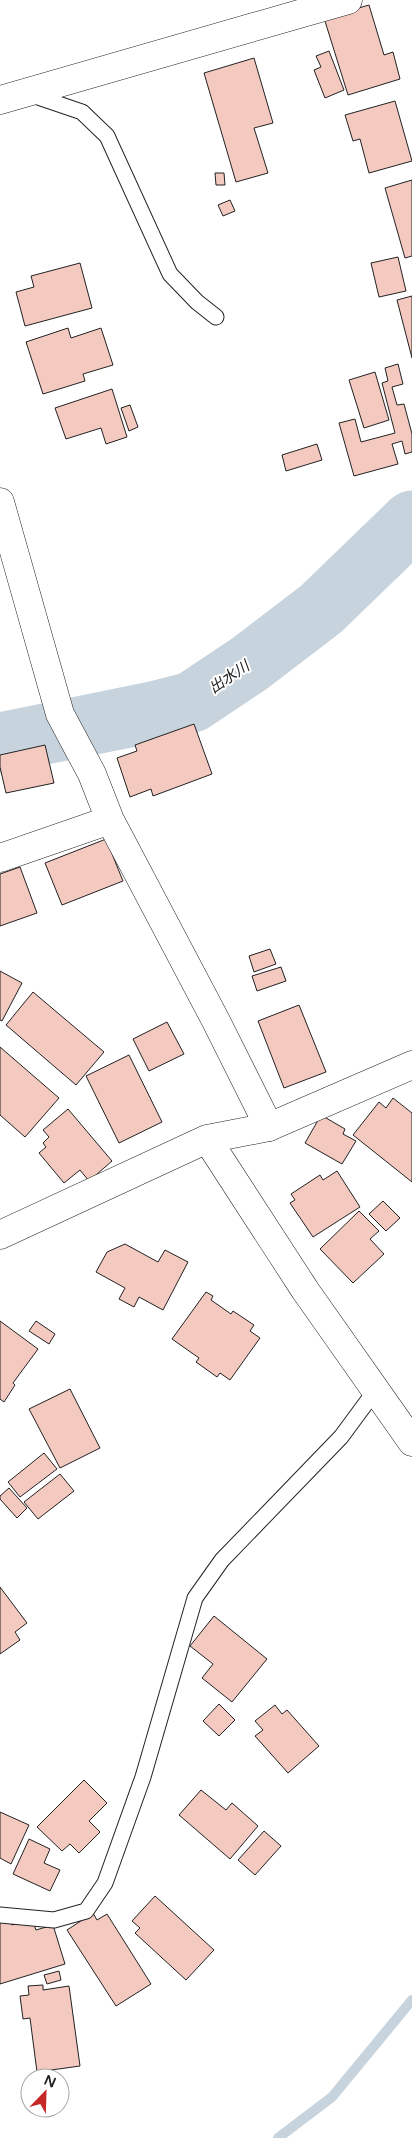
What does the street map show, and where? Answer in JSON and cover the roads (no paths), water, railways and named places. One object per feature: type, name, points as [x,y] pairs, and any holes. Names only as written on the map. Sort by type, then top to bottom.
[{"type":"street","points":[[13,97],[348,0]]},
{"type":"street","points":[[0,502],[60,714],[92,774],[110,820],[216,1021],[269,1127]]},
{"type":"street","points":[[0,858],[110,820]]},
{"type":"street","points":[[0,1235],[207,1140],[269,1127],[412,1065]]},
{"type":"street","points":[[207,1140],[305,1290],[412,1442]]},
{"type":"lane","points":[[13,97],[82,112],[107,136],[170,274],[197,302],[216,317]]},
{"type":"lane","points":[[0,1915],[54,1920],[86,1912],[105,1883],[143,1777],[195,1598],[222,1560],[341,1437],[375,1391]]},
{"type":"waterway","name":"出水川","points":[[0,743],[153,712],[192,702],[249,664],[321,609],[412,521]]},
{"type":"waterway","points":[[278,2138],[332,2097],[412,2000]]}]
